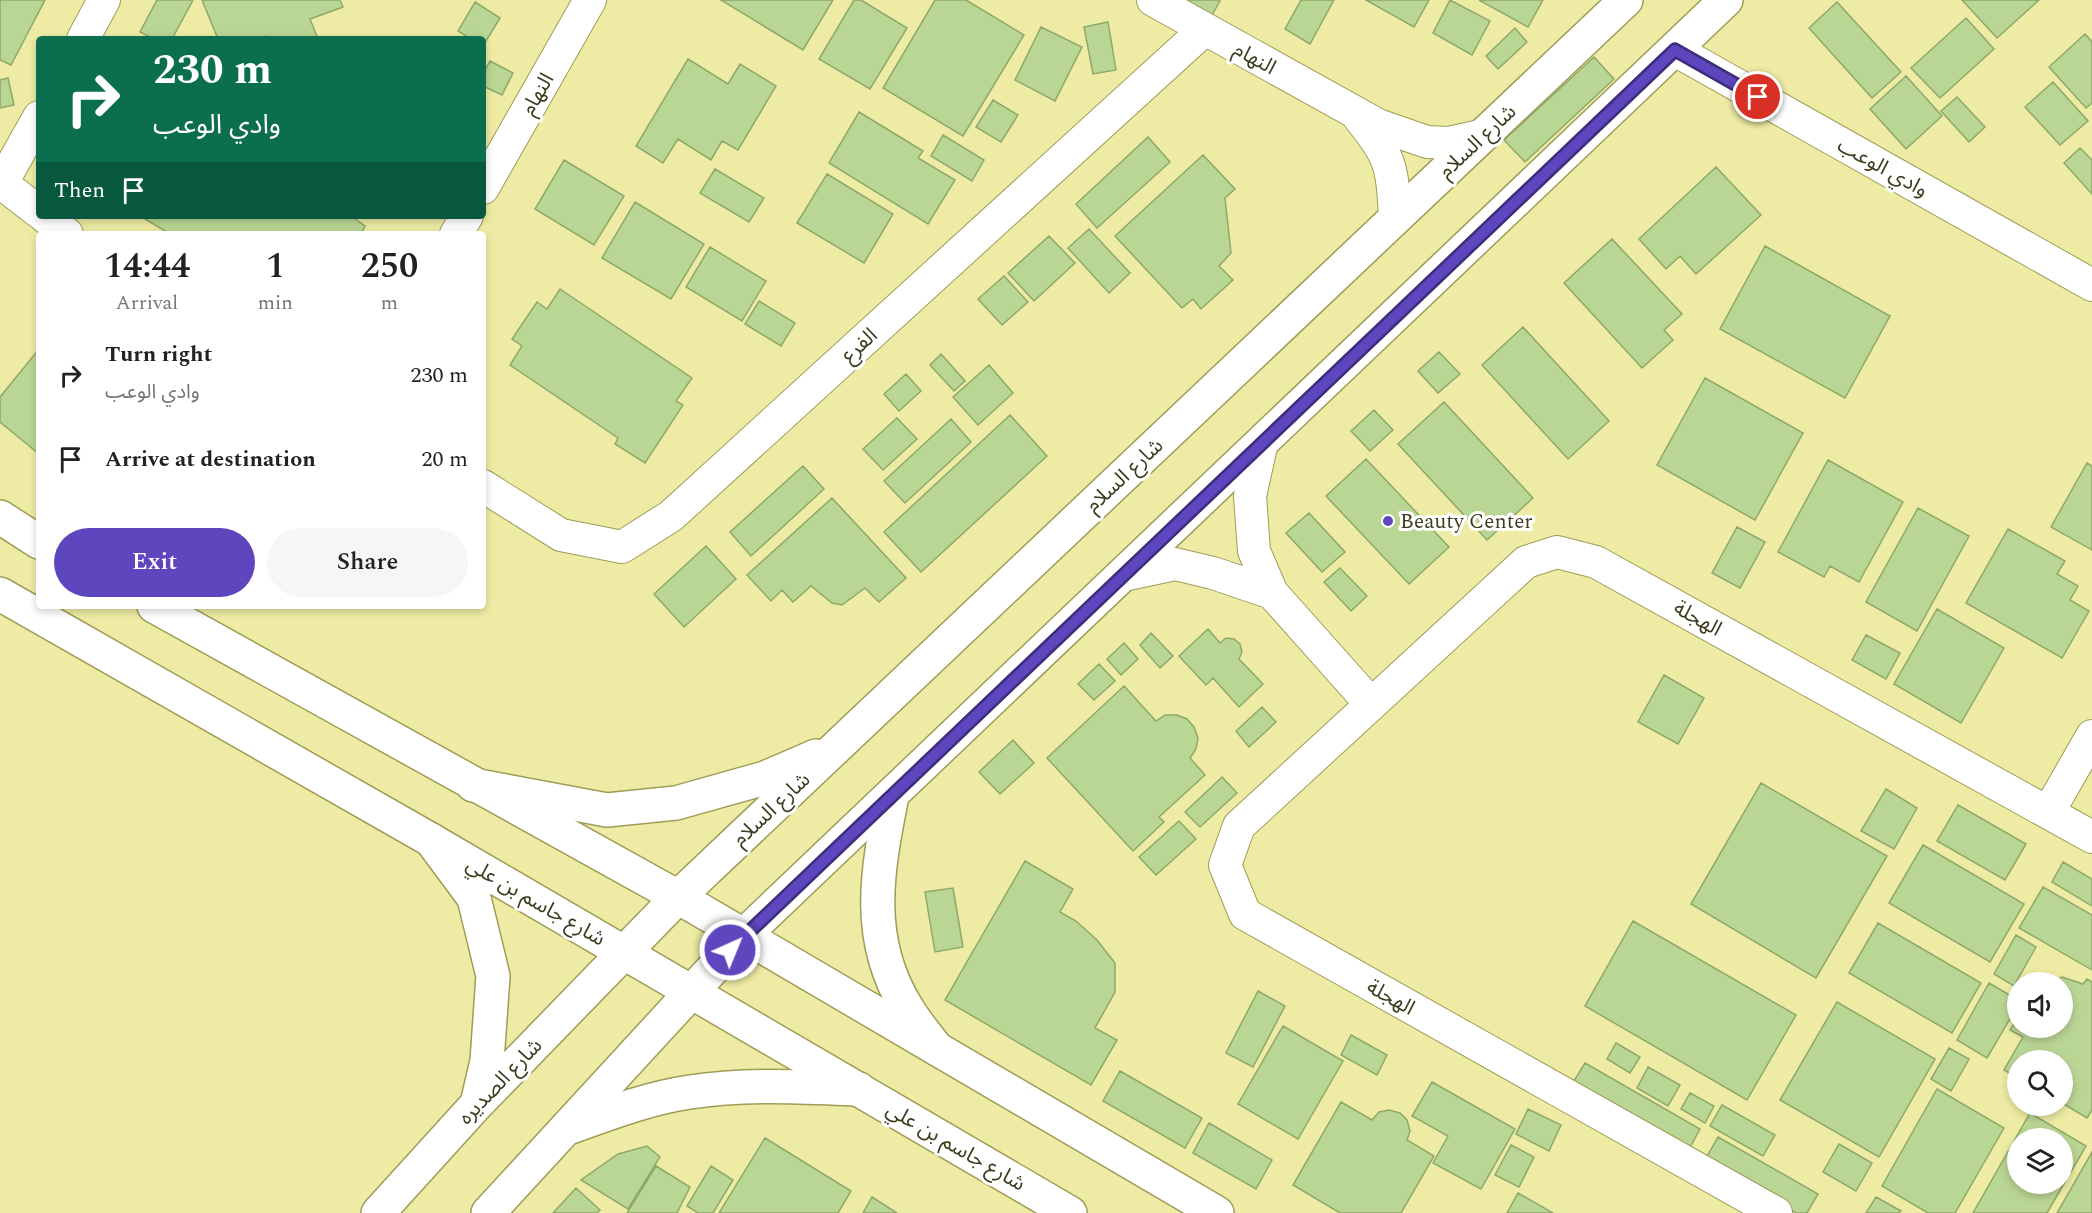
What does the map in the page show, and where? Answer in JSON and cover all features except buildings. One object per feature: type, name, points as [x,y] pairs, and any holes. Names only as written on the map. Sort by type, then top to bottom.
[{"type":"main road","name":"شارع السلام","points":[[624,952],[678,897],[1626,0]]},
{"type":"main road","points":[[488,1213],[743,936],[1726,0]]},
{"type":"main road","points":[[0,517],[36,540]]},
{"type":"main road","name":"شارع جاسم بن علي","points":[[0,594],[431,840],[1070,1213]]},
{"type":"main road","points":[[159,609],[678,897],[1217,1213]]},
{"type":"main road","points":[[473,785],[607,810],[676,803],[765,778],[837,747]]},
{"type":"main road","points":[[892,795],[878,868],[877,926],[885,961],[906,1008],[937,1049]]},
{"type":"main road","points":[[431,840],[474,898],[493,976],[487,1061],[477,1104]]},
{"type":"main road","name":"شارع الصديره","points":[[378,1213],[477,1104],[624,952]]},
{"type":"main road","points":[[566,1128],[639,1103],[689,1092],[764,1085],[860,1089]]},
{"type":"street","points":[[85,36],[104,0]]},
{"type":"street","name":"النهام","points":[[486,183],[590,0]]},
{"type":"street","name":"النهام","points":[[1153,0],[1358,115],[1389,129],[1427,142],[1448,142],[1484,135]]},
{"type":"street","name":"الفرع","points":[[486,488],[561,535],[622,547],[642,535],[671,516],[1204,30]]},
{"type":"street","name":"وادي الوعب","points":[[1675,50],[2092,285]]},
{"type":"street","name":"النهام","points":[[1358,115],[1383,147],[1392,168],[1395,217]]},
{"type":"street","points":[[36,122],[1,182],[36,210]]},
{"type":"street","points":[[48,219],[63,231]]},
{"type":"street","points":[[1262,442],[1250,496],[1254,551],[1272,593],[1371,704]]},
{"type":"street","name":"الهجلة","points":[[1776,1213],[1245,914],[1225,866],[1239,826],[1526,562],[1557,552],[1596,562],[2049,811],[2092,837]]},
{"type":"street","points":[[1123,575],[1175,564],[1213,573],[1272,593]]},
{"type":"street","points":[[2049,811],[2092,736]]},
{"type":"place","name":"Beauty Center","points":[[1388,521]]},
{"type":"route","points":[[730,950],[1675,50],[1758,97]]}]
